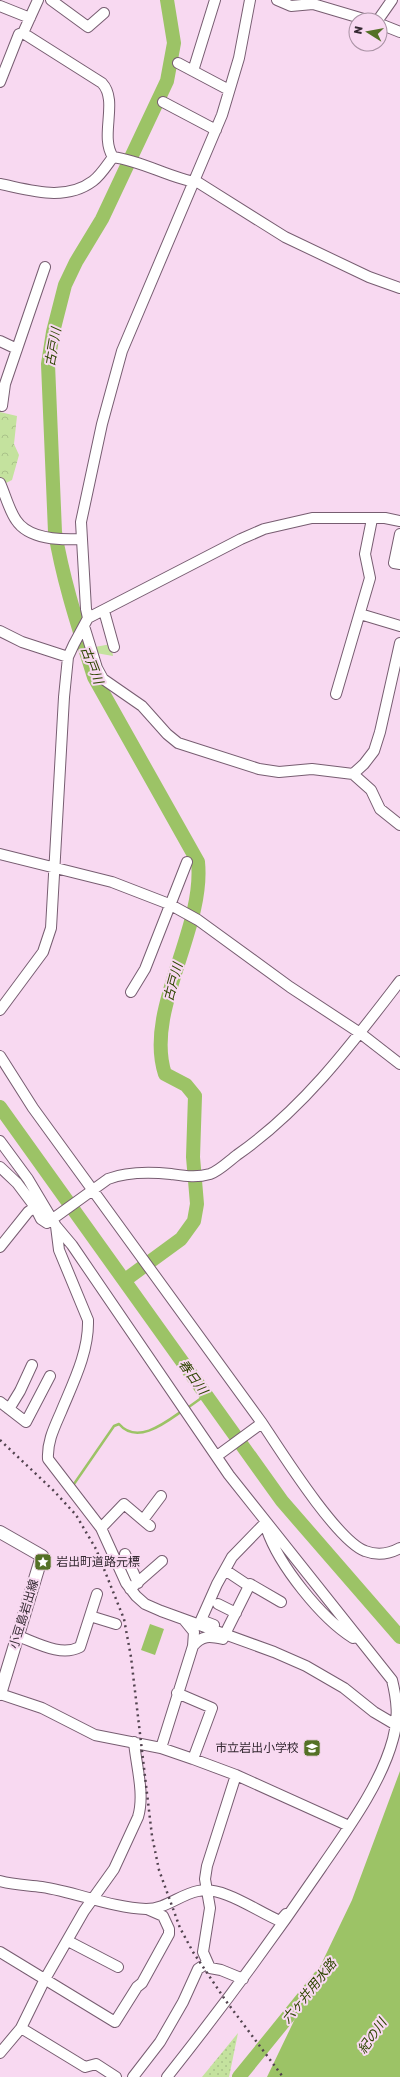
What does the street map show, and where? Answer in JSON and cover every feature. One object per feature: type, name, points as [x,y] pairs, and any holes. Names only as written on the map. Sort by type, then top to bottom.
[{"type":"main road","name":"小豆島岩出線","points":[[0,1532],[42,1556],[1,1690]]},
{"type":"street","points":[[0,82],[19,34],[23,33],[38,0]]},
{"type":"street","points":[[51,0],[88,27],[104,13]]},
{"type":"street","points":[[193,71],[215,0]]},
{"type":"street","points":[[250,0],[239,58],[216,130],[170,233],[122,351],[87,491],[81,522],[86,622],[97,668],[103,679],[142,706],[167,734],[178,742],[259,769],[279,772],[312,769],[353,774],[371,790],[380,809],[400,824]]},
{"type":"street","points":[[277,0],[291,6],[313,4],[348,14]]},
{"type":"street","points":[[384,12],[392,0]]},
{"type":"street","points":[[0,6],[30,18]]},
{"type":"street","points":[[388,27],[400,32]]},
{"type":"street","points":[[23,33],[102,83],[108,89],[110,97],[108,138],[110,152],[113,157],[124,159],[186,182],[194,182],[206,187],[285,237],[369,277],[400,288]]},
{"type":"street","points":[[178,63],[229,90]]},
{"type":"street","points":[[163,102],[216,130]]},
{"type":"street","points":[[0,184],[52,194],[70,191],[92,181],[113,157]]},
{"type":"street","points":[[2,406],[3,383],[17,349],[45,267]]},
{"type":"street","points":[[0,340],[17,349]]},
{"type":"street","points":[[0,483],[16,520],[24,529],[47,537],[81,539]]},
{"type":"street","points":[[0,1010],[43,952],[51,928],[64,697],[68,657],[86,622],[104,611],[241,539],[264,529],[312,518],[400,520]]},
{"type":"street","points":[[336,694],[370,578],[365,554],[372,519]]},
{"type":"street","points":[[400,534],[394,563],[400,564]]},
{"type":"street","points":[[104,611],[114,647]]},
{"type":"street","points":[[360,614],[400,626]]},
{"type":"street","points":[[0,631],[22,642],[68,657]]},
{"type":"street","points":[[353,774],[364,764],[374,751],[380,732],[400,643]]},
{"type":"street","points":[[0,854],[112,882],[169,904],[198,920],[290,987],[360,1033],[400,1064]]},
{"type":"street","points":[[131,992],[145,969],[186,862]]},
{"type":"street","points":[[0,1167],[17,1183],[35,1207],[41,1220],[47,1223],[55,1220],[108,1178],[118,1175],[165,1174],[186,1177],[201,1176],[212,1173],[260,1139],[294,1108],[337,1063],[400,981]]},
{"type":"street","points":[[0,1056],[33,1108],[90,1191],[262,1423],[296,1476],[343,1534],[364,1551],[379,1554],[392,1553],[400,1548]]},
{"type":"street","points":[[0,1141],[28,1179],[217,1456],[265,1522],[392,1680],[398,1704],[396,1725],[386,1760],[349,1826],[243,1979],[167,2077]]},
{"type":"street","points":[[0,1247],[28,1212],[35,1207]]},
{"type":"street","points":[[55,1220],[59,1250],[88,1320],[88,1332],[80,1366],[50,1439],[48,1459],[101,1528],[126,1583],[134,1586]]},
{"type":"street","points":[[9,1409],[20,1392],[32,1365]]},
{"type":"street","points":[[0,1402],[26,1422],[50,1376]]},
{"type":"street","points":[[217,1456],[262,1423]]},
{"type":"street","points":[[101,1528],[124,1504],[146,1523],[161,1496]]},
{"type":"street","points":[[265,1522],[232,1557],[217,1584],[201,1620],[227,1633],[306,1666],[344,1688],[374,1712],[396,1725]]},
{"type":"street","points":[[125,1554],[134,1586],[145,1604],[185,1621],[227,1633]]},
{"type":"street","points":[[134,1586],[162,1561]]},
{"type":"street","points":[[228,1572],[249,1586],[250,1584],[281,1602]]},
{"type":"street","points":[[193,1646],[199,1639],[204,1637],[228,1640],[227,1633],[249,1586]]},
{"type":"street","points":[[18,1636],[60,1650],[72,1651],[80,1647],[96,1594]]},
{"type":"street","points":[[218,1604],[236,1613]]},
{"type":"street","points":[[90,1616],[116,1624]]},
{"type":"street","points":[[161,1748],[193,1646],[194,1632],[185,1621]]},
{"type":"street","points":[[1,1690],[42,1708],[95,1735],[161,1748],[193,1759],[236,1775],[349,1826]]},
{"type":"street","points":[[177,1694],[212,1708],[193,1759]]},
{"type":"street","points":[[0,2053],[21,2028],[45,1979],[92,1899],[106,1882],[114,1869],[141,1808],[134,1742]]},
{"type":"street","points":[[236,1775],[207,1866],[205,1879],[210,1908],[202,1952],[210,1968],[221,1970],[243,1979]]},
{"type":"street","points":[[0,1881],[16,1885],[42,1887],[92,1899],[147,1909],[163,1916],[169,1929],[169,1934],[142,1983],[136,1987],[115,2022],[0,1952]]},
{"type":"street","points":[[147,1909],[165,1905],[199,1891],[232,1897],[280,1920],[291,1911]]},
{"type":"street","points":[[68,1941],[118,1967]]},
{"type":"street","points":[[133,2077],[160,2042],[183,2002],[198,1969],[207,1963]]},
{"type":"street","points":[[21,2028],[85,2067],[96,2064],[116,2077]]},
{"type":"green space","points":[[0,412],[17,416],[14,444],[19,455],[12,480],[4,484],[0,478]]},
{"type":"green space","points":[[111,644],[113,656],[96,653],[95,647]]},
{"type":"green space","points":[[238,2033],[229,2077],[202,2077]]},
{"type":"water","points":[[150,1624],[164,1629],[155,1655],[141,1650]]},
{"type":"water","name":"紀の川","points":[[400,1771],[400,2077],[267,2077],[352,1900]]},
{"type":"waterway","name":"古戸川","points":[[125,1280],[181,1239],[194,1221],[197,1204],[193,1157],[195,1096],[186,1085],[165,1074],[161,1050],[162,1024],[168,997],[193,915],[198,888],[198,862],[94,677],[77,623],[62,569],[55,532],[48,364],[53,332],[65,285],[76,262],[102,219],[167,81],[174,43],[167,0]]},
{"type":"waterway","name":"春日川","points":[[0,1107],[282,1501],[400,1637]]},
{"type":"waterway","points":[[186,1409],[207,1394]]},
{"type":"waterway","points":[[74,1484],[114,1426],[119,1424],[126,1430],[134,1433],[142,1432],[159,1426],[182,1411]]},
{"type":"waterway","name":"六ヶ井用水路","points":[[239,2077],[320,1977]]},
{"type":"railway","points":[[0,1440],[54,1491],[76,1515],[96,1549],[124,1619],[131,1657],[152,1836],[159,1870],[180,1928],[193,1952],[226,2001],[283,2077]]},
{"type":"place","name":"岩出町道路元標","points":[[43,1562]]},
{"type":"place","name":"市立岩出小学校","points":[[312,1748]]}]
